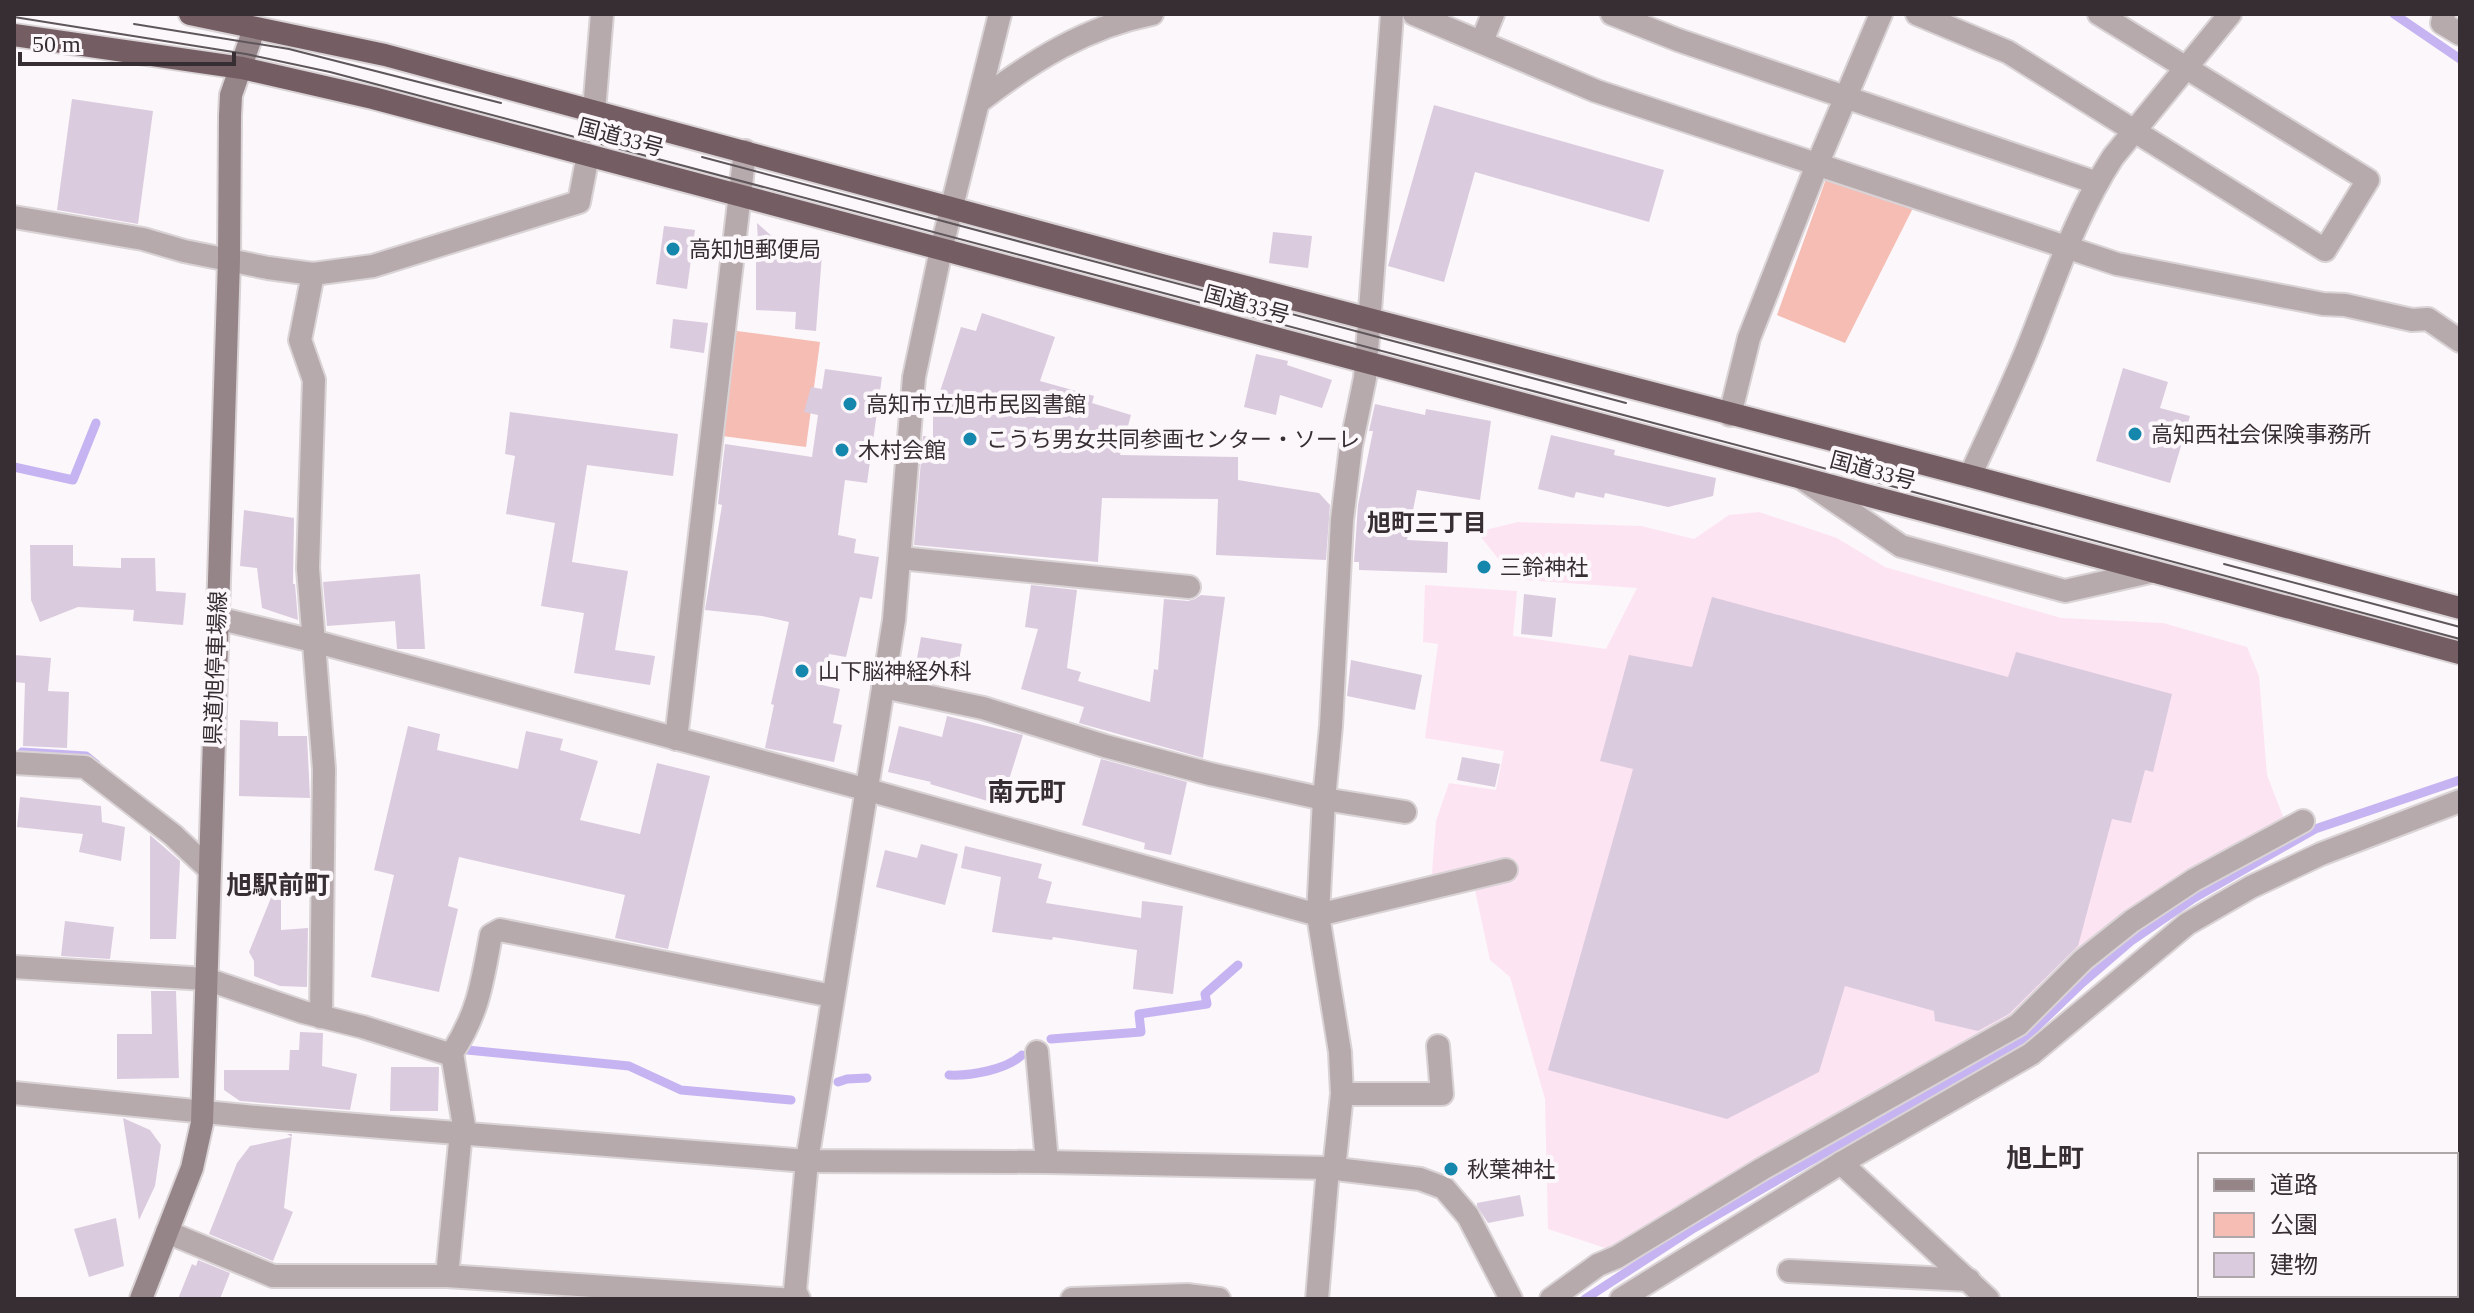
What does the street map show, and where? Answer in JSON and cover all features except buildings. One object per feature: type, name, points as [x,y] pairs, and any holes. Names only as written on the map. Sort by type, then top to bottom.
[{"type":"highway","name":"国道33号","points":[[190,14],[256,22],[385,55],[2460,608]]},
{"type":"highway","name":"国道33号","points":[[14,35],[242,68],[373,98],[2460,653]]},
{"type":"main road","name":"県道旭停車場線","points":[[141,1299],[199,1144],[203,1111],[229,260],[231,95],[256,22]]},
{"type":"street","points":[[594,111],[602,14]]},
{"type":"street","points":[[799,1299],[795,1291],[807,1161],[894,620],[914,377],[941,250],[1000,14]]},
{"type":"street","points":[[980,101],[1025,67],[1087,33],[1152,14]]},
{"type":"street","points":[[1317,1299],[1342,1094],[1340,1052],[1318,915],[1324,799],[1342,520],[1366,363],[1392,14]]},
{"type":"street","points":[[1414,14],[1596,91],[2117,264],[2412,320],[2428,319],[2460,341]]},
{"type":"street","points":[[1482,41],[1493,14]]},
{"type":"street","points":[[1612,14],[1678,40],[2097,183]]},
{"type":"street","points":[[1730,415],[1749,338],[1881,14]]},
{"type":"street","points":[[1917,14],[2008,52],[2325,250],[2368,180],[2099,14]]},
{"type":"street","points":[[1970,476],[2097,183],[2113,157],[2230,14]]},
{"type":"street","points":[[2444,14],[2442,23],[2460,34]]},
{"type":"street","points":[[676,739],[745,151]]},
{"type":"street","points":[[14,217],[143,239],[184,251],[313,274],[373,266],[579,202],[588,155]]},
{"type":"street","points":[[313,274],[300,340],[314,380],[308,568],[324,769],[321,1017]]},
{"type":"street","points":[[1801,478],[1901,546],[2065,591],[2154,571]]},
{"type":"street","points":[[900,558],[1189,587]]},
{"type":"street","points":[[217,618],[868,790],[1318,915],[1506,870]]},
{"type":"street","points":[[883,687],[983,708],[1105,746],[1210,774],[1324,799],[1405,812]]},
{"type":"street","points":[[14,763],[85,767],[173,835],[210,870]]},
{"type":"street","points":[[1621,1299],[1841,1163],[2031,1054],[2115,958],[2132,921],[2194,880],[2312,836],[2460,801]]},
{"type":"street","points":[[1551,1299],[1598,1265],[2018,1025],[2083,960],[2115,958],[2187,924],[2251,887],[2312,836]]},
{"type":"street","points":[[447,1276],[463,1132],[452,1055],[478,1004],[491,935],[500,930],[832,996]]},
{"type":"street","points":[[14,967],[206,979],[452,1055]]},
{"type":"street","points":[[1342,1094],[1442,1094],[1438,1046]]},
{"type":"street","points":[[1037,1052],[1047,1162]]},
{"type":"street","points":[[14,1093],[807,1161],[1331,1168],[1420,1179],[1444,1188],[1468,1216],[1511,1299]]},
{"type":"street","points":[[1841,1163],[1988,1299]]},
{"type":"street","points":[[167,1232],[273,1276],[447,1276],[781,1299]]},
{"type":"street","points":[[1789,1271],[1969,1280]]},
{"type":"street","points":[[1072,1299],[1187,1295],[1219,1299]]},
{"type":"shaded area","points":[[1759,512],[1837,538],[1885,567],[2061,618],[2163,623],[2247,647],[2259,676],[2267,775],[2284,819],[2013,1021],[1614,1251],[1548,1229],[1545,1099],[1510,977],[1490,960],[1472,876],[1431,885],[1436,821],[1449,783],[1496,790],[1504,751],[1425,738],[1438,644],[1423,642],[1425,585],[1517,591],[1513,636],[1606,649],[1637,588],[1511,579],[1477,532],[1518,522],[1641,526],[1694,539],[1729,515]]},
{"type":"green space","points":[[1826,179],[1914,206],[1845,343],[1777,315]]},
{"type":"green space","points":[[729,330],[820,342],[806,447],[715,435]]},
{"type":"waterway","points":[[2394,14],[2460,59]]},
{"type":"waterway","points":[[14,467],[73,480],[96,423]]},
{"type":"waterway","points":[[22,752],[86,756],[96,764]]},
{"type":"waterway","points":[[1585,1299],[1694,1228],[2026,1037],[2131,941],[2194,898],[2315,829],[2460,780]]},
{"type":"waterway","points":[[1051,1039],[1141,1032],[1139,1014],[1207,1004],[1205,994],[1238,965]]},
{"type":"waterway","points":[[457,1049],[629,1066],[681,1090],[791,1100]]},
{"type":"waterway","points":[[949,1075],[987,1071],[1007,1065],[1022,1055]]},
{"type":"waterway","points":[[838,1082],[867,1078]]},
{"type":"tram line","points":[[14,17],[246,54],[330,72],[2460,639]]},
{"type":"tram line","points":[[134,24],[289,49],[501,103]]},
{"type":"tram line","points":[[702,157],[1626,403]]},
{"type":"tram line","points":[[2224,564],[2460,627]]},
{"type":"place","name":"高知旭郵便局","points":[[673,249]]},
{"type":"place","name":"高知市立旭市民図書館","points":[[850,404]]},
{"type":"place","name":"高知西社会保険事務所","points":[[2135,434]]},
{"type":"place","name":"こうち男女共同参画センター・ソーレ","points":[[970,439]]},
{"type":"place","name":"木村会館","points":[[842,450]]},
{"type":"place","name":"三鈴神社","points":[[1484,567]]},
{"type":"place","name":"山下脳神経外科","points":[[802,671]]},
{"type":"place","name":"秋葉神社","points":[[1451,1169]]},
{"type":"district","name":"旭町三丁目","points":[[1427,523]]},
{"type":"district","name":"南元町","points":[[1027,792]]},
{"type":"district","name":"旭駅前町","points":[[278,885]]},
{"type":"district","name":"旭上町","points":[[2045,1158]]}]
